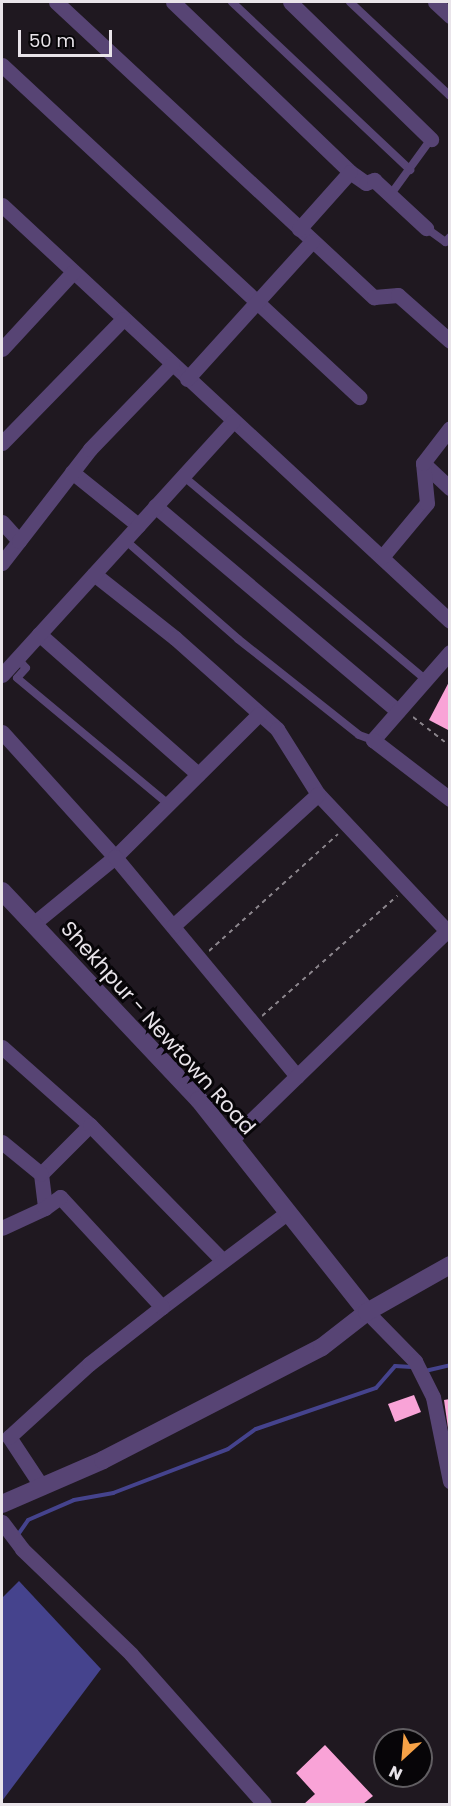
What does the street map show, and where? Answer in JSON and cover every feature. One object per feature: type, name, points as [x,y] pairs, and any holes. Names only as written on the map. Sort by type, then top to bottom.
[{"type":"street","points":[[56,2],[374,297],[398,296],[450,341]]},
{"type":"street","points":[[173,2],[350,172],[366,183],[374,180],[426,228]]},
{"type":"street","points":[[290,2],[431,139]]},
{"type":"street","points":[[435,2],[450,16]]},
{"type":"street","points":[[2,65],[359,397]]},
{"type":"street","points":[[299,229],[350,172]]},
{"type":"street","points":[[2,206],[450,621]]},
{"type":"street","points":[[187,379],[312,241]]},
{"type":"street","points":[[2,347],[73,273]]},
{"type":"street","points":[[2,444],[123,319]]},
{"type":"street","points":[[2,563],[72,472],[172,364]]},
{"type":"street","points":[[2,675],[233,421]]},
{"type":"street","points":[[382,557],[427,503],[423,463],[450,428]]},
{"type":"street","points":[[423,463],[450,488]]},
{"type":"street","points":[[72,472],[138,525]]},
{"type":"street","points":[[155,506],[400,709]]},
{"type":"street","points":[[2,522],[19,541]]},
{"type":"street","points":[[94,574],[175,638],[277,729],[318,794],[448,930],[231,1140]]},
{"type":"street","points":[[39,634],[198,774]]},
{"type":"street","points":[[450,652],[373,740],[450,799]]},
{"type":"street","points":[[33,924],[115,856],[259,714]]},
{"type":"street","points":[[2,732],[115,856],[297,1076]]},
{"type":"street","points":[[173,926],[318,794]]},
{"type":"street","name":"Shekhpur - Newtown Road","points":[[2,891],[199,1100],[368,1312]]},
{"type":"street","points":[[2,1047],[90,1125],[223,1261]]},
{"type":"street","points":[[41,1174],[90,1125]]},
{"type":"street","points":[[2,1142],[41,1174],[45,1208]]},
{"type":"street","points":[[2,1228],[45,1208],[60,1197],[162,1307]]},
{"type":"street","points":[[42,1487],[9,1437],[89,1364],[288,1212]]},
{"type":"street","points":[[2,1504],[103,1460],[322,1347],[368,1312],[450,1265]]},
{"type":"street","points":[[368,1312],[415,1361],[433,1396],[450,1481]]},
{"type":"street","points":[[3,1524],[22,1549],[130,1654],[264,1804]]},
{"type":"lane","points":[[232,2],[411,171]]},
{"type":"lane","points":[[350,2],[450,96]]},
{"type":"lane","points":[[391,194],[411,171],[431,139]]},
{"type":"lane","points":[[426,228],[445,242],[450,237]]},
{"type":"lane","points":[[183,476],[426,680]]},
{"type":"lane","points":[[125,539],[238,639],[359,735],[373,740]]},
{"type":"lane","points":[[17,658],[26,668],[17,678],[168,804]]},
{"type":"path","points":[[400,709],[450,746]]},
{"type":"path","points":[[200,959],[347,825]]},
{"type":"path","points":[[254,1023],[406,888]]},
{"type":"shaded area","points":[[19,1581],[101,1669],[2,1801],[2,1598]]},
{"type":"building","points":[[450,680],[450,731],[429,720]]},
{"type":"building","points":[[414,1395],[421,1412],[395,1422],[388,1404]]},
{"type":"building","points":[[450,1399],[450,1427],[448,1428],[444,1400]]},
{"type":"building","points":[[325,1745],[373,1796],[363,1804],[304,1804],[315,1794],[296,1773]]},
{"type":"waterway","points":[[425,1371],[450,1365]]},
{"type":"waterway","points":[[17,1536],[28,1520],[74,1500],[113,1493],[228,1449],[256,1429],[376,1388],[395,1366],[412,1367]]}]
